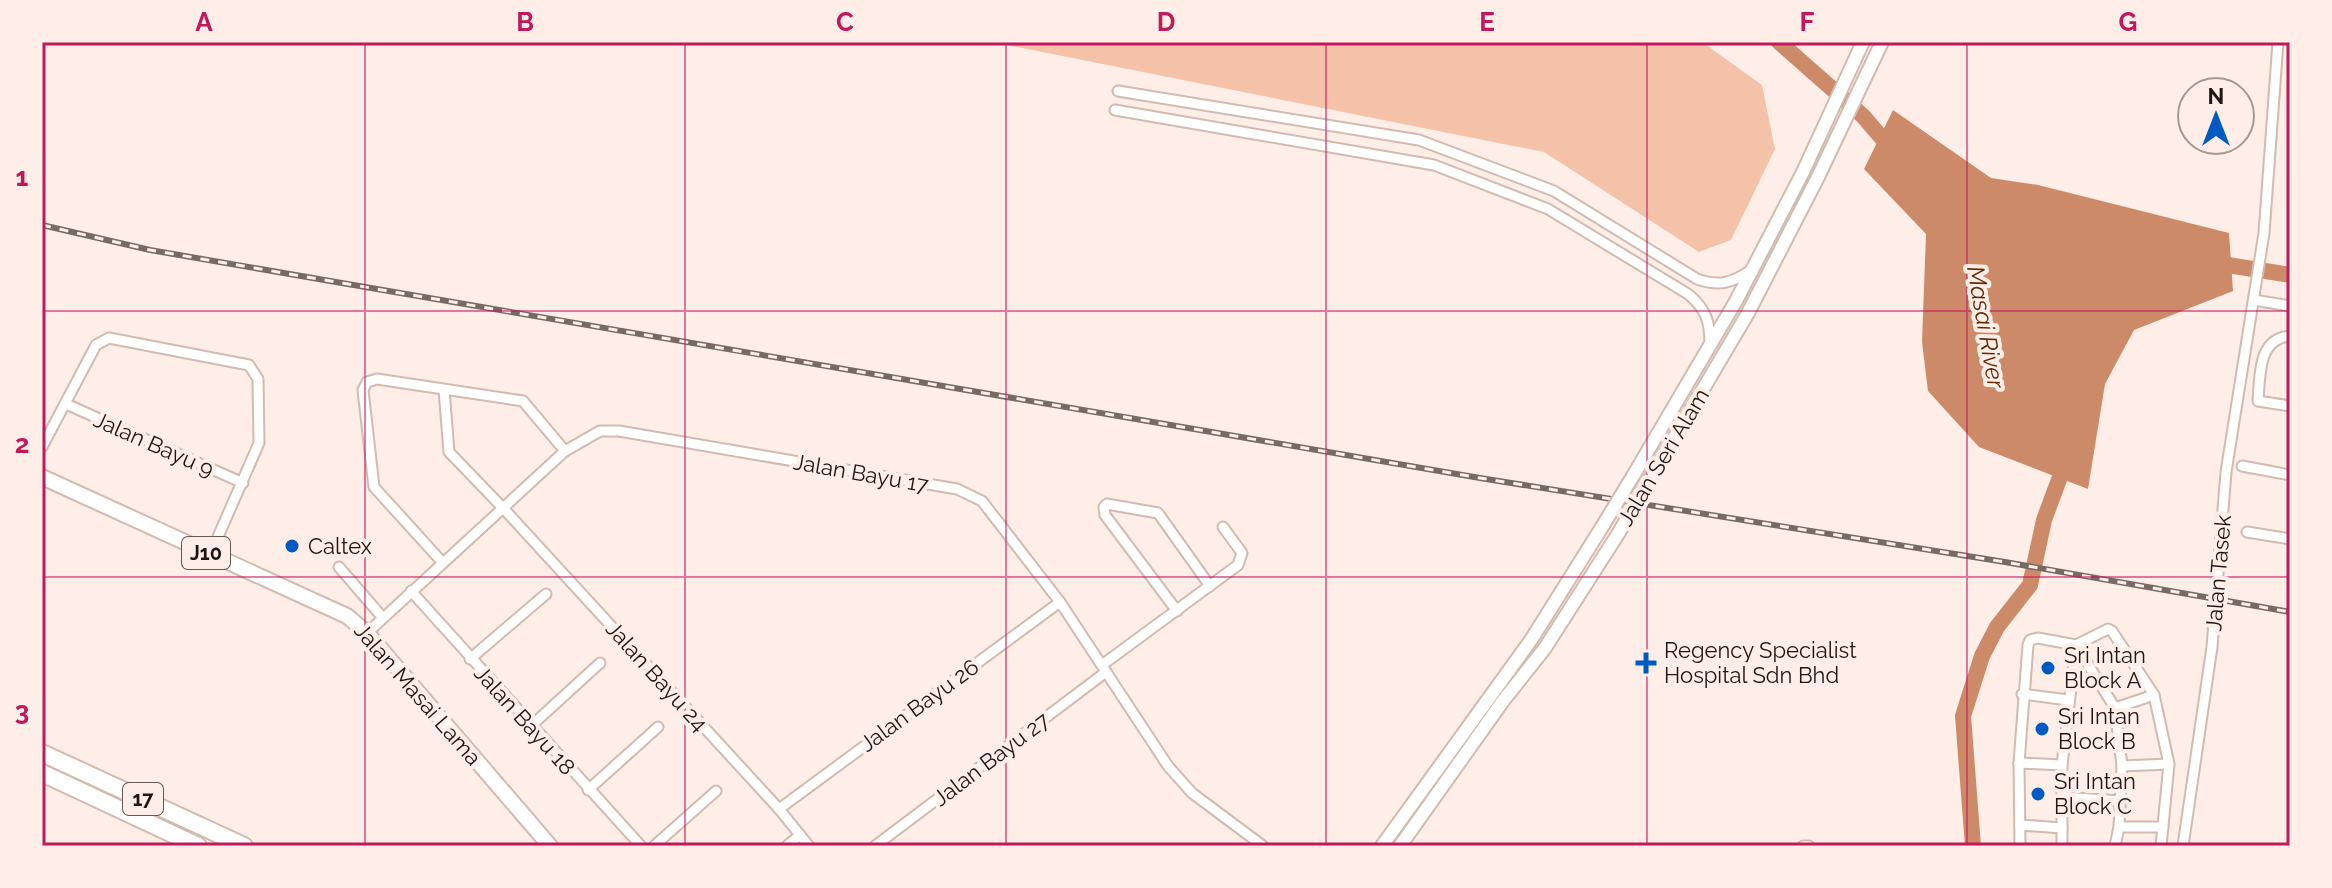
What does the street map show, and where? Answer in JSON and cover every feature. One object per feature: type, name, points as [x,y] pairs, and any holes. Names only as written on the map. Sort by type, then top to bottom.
[{"type":"highway","name":"17","points":[[42,753],[244,846]]},
{"type":"highway","name":"17","points":[[42,773],[198,846]]},
{"type":"main road","name":"Jalan Seri Alam","points":[[1382,846],[1531,640],[1633,476],[1752,269],[1803,172],[1863,42]]},
{"type":"main road","name":"Jalan Seri Alam","points":[[1400,846],[1503,701],[1545,648],[1618,534],[1748,313],[1882,42]]},
{"type":"main road","name":"Jalan Masai Lama","points":[[42,477],[347,616],[367,633],[550,846]]},
{"type":"street","name":"Jalan Tasek","points":[[2183,846],[2212,647],[2226,472],[2262,245],[2278,42]]},
{"type":"street","points":[[1118,91],[1419,140],[1554,191],[1697,279],[1713,285],[1730,283],[1752,269]]},
{"type":"street","points":[[1115,110],[1434,165],[1548,209],[1688,294],[1703,307],[1710,324],[1710,345]]},
{"type":"street","points":[[2254,300],[2290,306]]},
{"type":"street","points":[[2289,335],[2269,343],[2263,354],[2258,401],[2290,406]]},
{"type":"street","points":[[42,447],[101,340],[109,338],[241,363],[255,372],[259,388],[259,443],[210,555]]},
{"type":"street","points":[[443,563],[374,487],[363,390],[367,382],[377,379],[523,401],[565,451]]},
{"type":"street","name":"Jalan Bayu 24","points":[[444,390],[449,452],[779,809],[809,846]]},
{"type":"street","name":"Jalan Bayu 9","points":[[66,404],[243,483]]},
{"type":"street","name":"Jalan Bayu 17","points":[[367,633],[565,451],[600,431],[619,431],[957,489],[982,501],[1060,602],[1168,766],[1192,793],[1263,846]]},
{"type":"street","points":[[2242,466],[2290,475]]},
{"type":"street","points":[[1177,611],[1105,515],[1104,507],[1107,504],[1158,513],[1210,586]]},
{"type":"street","name":"Jalan Bayu 27","points":[[875,846],[1238,565],[1243,557],[1223,527]]},
{"type":"street","points":[[2247,532],[2290,539]]},
{"type":"street","points":[[339,567],[383,618]]},
{"type":"street","name":"Jalan Bayu 18","points":[[411,591],[641,846]]},
{"type":"street","points":[[470,659],[546,594]]},
{"type":"street","name":"Jalan Bayu 26","points":[[779,809],[1060,602]]},
{"type":"street","points":[[2020,846],[2022,694],[2030,640],[2038,638],[2076,645],[2102,630],[2112,631],[2154,695],[2169,764],[2161,846]]},
{"type":"street","points":[[2062,846],[2062,765],[2076,645]]},
{"type":"street","points":[[2076,645],[2115,708],[2122,766],[2115,846]]},
{"type":"street","points":[[531,726],[600,663]]},
{"type":"street","points":[[2022,694],[2068,700]]},
{"type":"street","points":[[2115,708],[2154,695]]},
{"type":"street","points":[[588,790],[658,727]]},
{"type":"street","points":[[2019,763],[2062,765]]},
{"type":"street","points":[[2122,766],[2169,764]]},
{"type":"street","points":[[654,846],[716,791]]},
{"type":"street","points":[[2062,797],[2120,801]]},
{"type":"street","points":[[2020,825],[2062,828]]},
{"type":"street","points":[[2119,827],[2163,827]]},
{"type":"street","points":[[787,846],[800,835]]},
{"type":"shaded area","points":[[992,42],[1702,42],[1762,85],[1775,149],[1731,240],[1699,252],[1544,152]]},
{"type":"water","points":[[1893,110],[1991,178],[2038,185],[2229,233],[2233,291],[2134,330],[2105,384],[2088,489],[1979,447],[1928,391],[1922,342],[1926,234],[1864,169]]},
{"type":"waterway","name":"Masai River","points":[[1779,42],[1863,116],[1893,151]]},
{"type":"waterway","points":[[2209,262],[2290,275]]},
{"type":"waterway","name":"Masai River","points":[[1973,846],[1963,716],[1982,656],[1997,627],[2030,585],[2044,520],[2067,458]]},
{"type":"railway","points":[[42,225],[150,250],[1480,478],[2005,562],[2290,612]]},
{"type":"place","name":"Caltex","points":[[292,546]]},
{"type":"place","name":"Regency Specialist Hospital Sdn Bhd","points":[[1646,663]]},
{"type":"place","name":"Sri Intan Block A","points":[[2048,668]]},
{"type":"place","name":"Sri Intan Block B","points":[[2042,729]]},
{"type":"place","name":"Sri Intan Block C","points":[[2038,794]]}]
